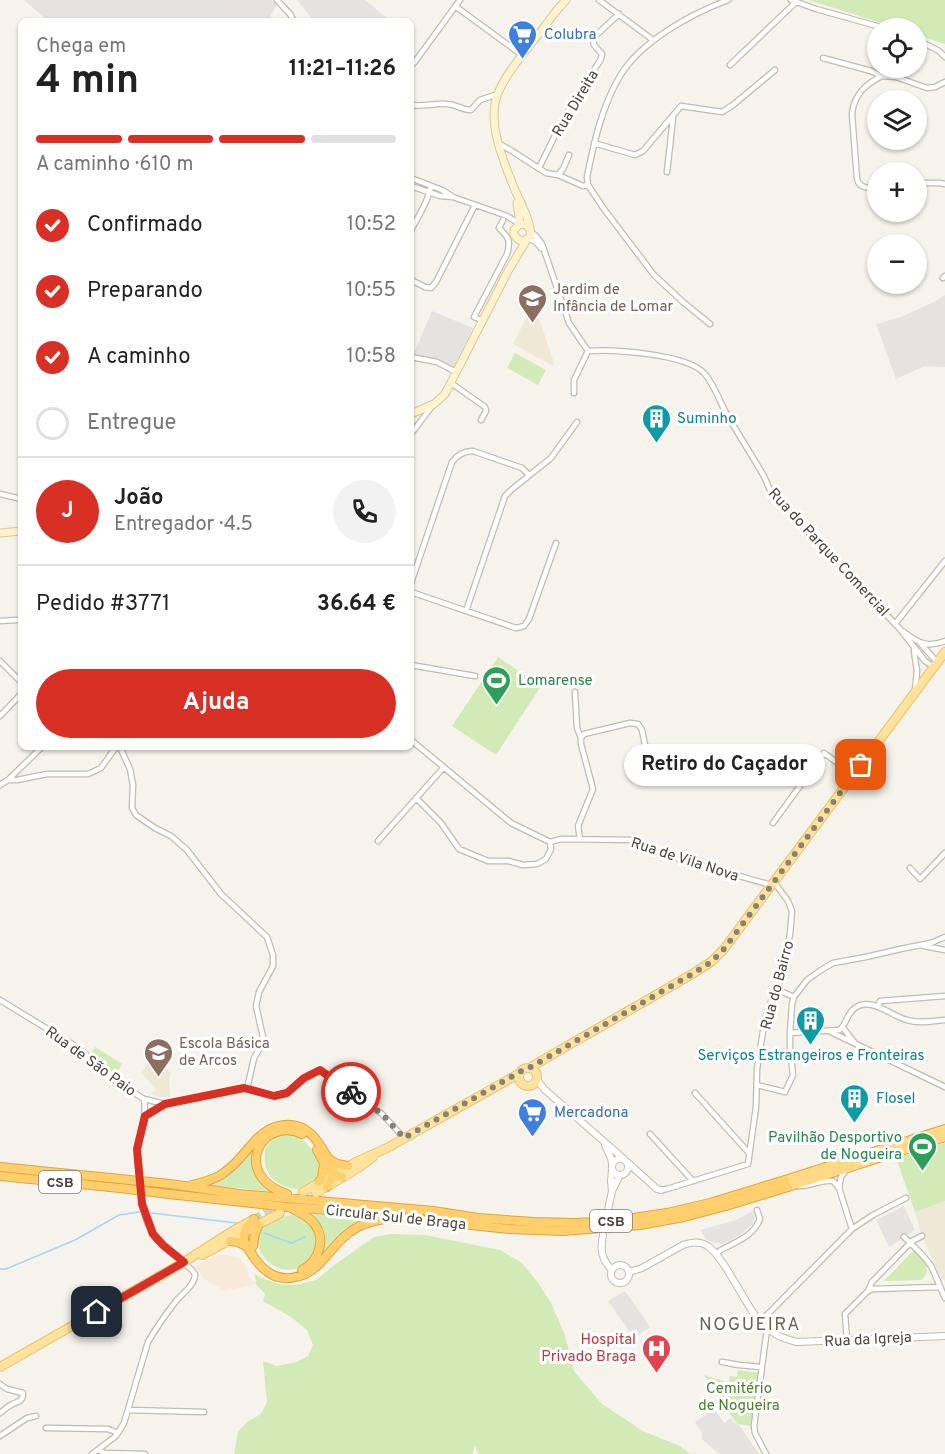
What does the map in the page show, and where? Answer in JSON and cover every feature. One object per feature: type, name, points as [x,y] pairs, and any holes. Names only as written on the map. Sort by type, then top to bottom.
[{"type":"highway","points":[[185,1186],[208,1181],[221,1175],[264,1132],[281,1125],[292,1125],[304,1129],[321,1146],[326,1161],[323,1184],[338,1176],[333,1167],[326,1161],[313,1144],[298,1132],[287,1130],[268,1137],[261,1144],[256,1159],[260,1176],[271,1187],[301,1195]]},
{"type":"highway","name":"CSB","points":[[789,1184],[945,1129]]},
{"type":"highway","name":"CSB","points":[[789,1184],[945,1137]]},
{"type":"highway","points":[[326,1161],[348,1166]]},
{"type":"highway","name":"Circular Sul de Braga","points":[[0,1167],[170,1184],[239,1194],[301,1195],[510,1221],[576,1223],[613,1221],[678,1211],[789,1184]]},
{"type":"highway","name":"Circular Sul de Braga","points":[[0,1176],[509,1229],[563,1231],[640,1225],[684,1217],[726,1206],[789,1184]]},
{"type":"highway","points":[[230,1241],[250,1247],[269,1266],[280,1272],[296,1272],[305,1269],[312,1263],[319,1249],[318,1232],[309,1219],[288,1207]]},
{"type":"highway","points":[[257,1222],[244,1234],[243,1238],[259,1264],[269,1273],[286,1279],[306,1275],[317,1267],[339,1242],[357,1227],[394,1217]]},
{"type":"highway","points":[[250,1247],[257,1222]]},
{"type":"highway","points":[[234,1230],[244,1234]]},
{"type":"main road","points":[[414,413],[434,404],[445,394],[531,230],[498,143],[495,123],[498,94],[522,56],[566,0]]},
{"type":"main road","points":[[513,184],[520,224]]},
{"type":"main road","points":[[520,224],[526,225],[531,230]]},
{"type":"main road","points":[[510,226],[516,228],[520,224]]},
{"type":"main road","points":[[510,226],[519,240],[527,240]]},
{"type":"main road","points":[[508,271],[514,253],[510,226]]},
{"type":"main road","points":[[0,533],[18,531]]},
{"type":"main road","points":[[520,1072],[519,1078],[525,1086],[534,1076],[543,1059],[711,962],[724,949],[944,654]]},
{"type":"main road","points":[[338,1176],[358,1168],[387,1148],[524,1069],[534,1076]]},
{"type":"main road","points":[[504,1082],[521,1082]]},
{"type":"main road","points":[[338,1176],[348,1166],[387,1148]]},
{"type":"main road","points":[[316,1193],[323,1184]]},
{"type":"main road","points":[[301,1195],[323,1184]]},
{"type":"main road","points":[[0,1367],[184,1262],[234,1230],[280,1213]]},
{"type":"main road","points":[[184,1262],[244,1234]]},
{"type":"street","points":[[277,0],[292,18]]},
{"type":"street","points":[[414,63],[460,0]]},
{"type":"street","points":[[599,0],[653,40]]},
{"type":"street","points":[[710,324],[654,275],[604,209],[588,185],[587,177],[600,123],[621,75],[653,40],[688,19],[728,0]]},
{"type":"street","points":[[730,65],[794,1],[867,23]]},
{"type":"street","points":[[455,6],[522,56]]},
{"type":"street","name":"Rua Direita","points":[[539,168],[563,119],[601,59],[602,54],[594,45],[593,38],[619,14]]},
{"type":"street","points":[[927,45],[945,57]]},
{"type":"street","points":[[823,58],[867,69]]},
{"type":"street","points":[[594,143],[635,154],[643,151],[681,106],[722,112],[775,70]]},
{"type":"street","points":[[867,187],[859,185],[857,179],[852,114],[856,98],[861,91],[878,78]]},
{"type":"street","points":[[899,78],[927,88],[945,82]]},
{"type":"street","points":[[414,105],[446,104],[471,110],[480,100],[498,94]]},
{"type":"street","points":[[667,172],[673,116]]},
{"type":"street","points":[[498,143],[546,173],[558,175],[583,186],[588,185]]},
{"type":"street","points":[[558,175],[569,154]]},
{"type":"street","points":[[414,179],[453,197],[497,213],[510,226]]},
{"type":"street","points":[[414,184],[417,180]]},
{"type":"street","points":[[927,183],[945,184]]},
{"type":"street","points":[[414,224],[430,193],[431,186]]},
{"type":"street","points":[[414,187],[441,196],[453,197]]},
{"type":"street","points":[[510,226],[517,200]]},
{"type":"street","points":[[414,281],[428,288],[436,282],[475,205]]},
{"type":"street","points":[[483,321],[474,317],[507,254],[510,243],[499,228],[520,224]]},
{"type":"street","points":[[531,230],[542,244],[569,323],[588,351],[574,380],[574,393]]},
{"type":"street","points":[[527,240],[535,241],[544,253]]},
{"type":"street","name":"Rua do Parque Comercial","points":[[588,351],[632,352],[679,360],[704,372],[762,472],[772,494],[900,629]]},
{"type":"street","points":[[414,358],[437,362],[452,370],[458,370]]},
{"type":"street","points":[[451,383],[485,407],[486,411],[481,420]]},
{"type":"street","points":[[414,430],[434,404]]},
{"type":"street","points":[[466,611],[505,496],[551,458],[577,422]]},
{"type":"street","points":[[414,574],[452,462],[456,458],[467,451],[473,451],[522,468],[529,475]]},
{"type":"street","points":[[0,494],[18,498]]},
{"type":"street","points":[[414,593],[516,628],[524,626],[529,619],[556,543]]},
{"type":"street","points":[[895,624],[945,561]]},
{"type":"street","points":[[0,621],[17,620]]},
{"type":"street","points":[[900,629],[920,643],[936,664]]},
{"type":"street","points":[[900,629],[925,661],[936,664]]},
{"type":"street","points":[[920,643],[937,644],[945,641]]},
{"type":"street","points":[[912,645],[917,664],[915,692]]},
{"type":"street","points":[[0,661],[18,679]]},
{"type":"street","points":[[414,665],[475,676]]},
{"type":"street","points":[[576,692],[577,728],[593,789],[578,826],[580,839]]},
{"type":"street","points":[[0,716],[18,697]]},
{"type":"street","points":[[581,738],[590,732],[630,723],[638,724],[642,730],[648,760]]},
{"type":"street","points":[[414,742],[497,813],[511,823],[550,842],[551,849],[546,859],[537,864],[523,865],[507,861],[488,861],[459,849],[441,823],[416,798]]},
{"type":"street","points":[[0,785],[39,750]]},
{"type":"street","points":[[8,780],[47,774],[88,774],[101,768],[116,750]]},
{"type":"street","points":[[120,750],[130,770],[133,784],[132,808],[136,815],[171,836],[187,850],[221,894],[267,937],[273,955],[273,966],[259,992],[256,1006],[263,1036],[261,1046],[254,1058],[247,1089]]},
{"type":"street","points":[[773,823],[824,753],[854,775]]},
{"type":"street","points":[[378,841],[444,767]]},
{"type":"street","name":"Rua de Vila Nova","points":[[550,842],[561,839],[633,840],[665,855],[773,883]]},
{"type":"street","points":[[910,868],[920,879],[945,853]]},
{"type":"street","name":"Rua do Bairro","points":[[693,1181],[747,1164],[756,1107],[757,1069],[767,1012],[773,995],[778,990],[790,934],[792,911],[788,901],[773,883]]},
{"type":"street","points":[[757,1085],[785,1092],[794,1075],[790,1047],[792,1004],[794,997],[807,980],[833,963],[931,943],[945,937]]},
{"type":"street","points":[[939,940],[944,950]]},
{"type":"street","points":[[918,945],[944,950]]},
{"type":"street","points":[[778,990],[794,997]]},
{"type":"street","points":[[878,1006],[880,1001],[945,996]]},
{"type":"street","name":"Rua de São Paio","points":[[0,1000],[76,1047],[118,1083],[144,1099],[165,1104],[244,1088],[274,1096],[287,1093],[304,1078],[320,1070],[382,1114],[404,1138]]},
{"type":"street","points":[[792,1033],[838,1030],[843,1028],[848,1015],[855,1007],[865,1004],[878,1006],[908,1021],[945,1020]]},
{"type":"street","points":[[843,1028],[857,1045]]},
{"type":"street","points":[[830,1031],[945,1087]]},
{"type":"street","points":[[534,1076],[544,1089],[657,1189],[667,1189],[693,1181],[651,1134]]},
{"type":"street","points":[[695,1093],[749,1153]]},
{"type":"street","points":[[92,1454],[116,1436],[124,1423],[148,1342],[177,1300],[195,1279],[195,1274],[184,1262],[153,1234],[142,1204],[137,1149],[145,1116],[144,1099]]},
{"type":"street","points":[[145,1116],[165,1104]]},
{"type":"street","points":[[603,1142],[611,1158],[612,1167],[612,1191],[607,1215]]},
{"type":"street","points":[[612,1167],[618,1158],[625,1160]]},
{"type":"street","points":[[612,1191],[628,1168],[625,1160]]},
{"type":"street","points":[[612,1167],[617,1174],[642,1176]]},
{"type":"street","points":[[839,1188],[841,1177],[847,1168]]},
{"type":"street","points":[[789,1184],[804,1186],[833,1181],[839,1188],[852,1229]]},
{"type":"street","points":[[760,1322],[852,1229],[906,1198]]},
{"type":"street","points":[[629,1272],[642,1268],[690,1243],[704,1243],[716,1253],[750,1234],[760,1219],[757,1210]]},
{"type":"street","points":[[603,1234],[601,1255],[612,1270],[613,1279],[617,1283],[626,1281],[629,1276],[626,1267],[621,1265],[612,1270]]},
{"type":"street","points":[[847,1340],[845,1314],[910,1243],[922,1236]]},
{"type":"street","points":[[904,1237],[930,1266],[945,1298]]},
{"type":"street","name":"Rua da Igreja","points":[[716,1253],[760,1322],[776,1336],[797,1342],[945,1336]]},
{"type":"street","points":[[868,1291],[939,1287]]},
{"type":"street","points":[[766,1454],[755,1433],[754,1426],[767,1329]]},
{"type":"street","points":[[722,1362],[761,1367]]},
{"type":"street","points":[[0,1384],[7,1389],[23,1393],[23,1398],[0,1413]]},
{"type":"street","points":[[128,1410],[204,1412]]},
{"type":"street","points":[[0,1436],[27,1418],[36,1416]]},
{"type":"street","points":[[46,1428],[108,1429],[118,1433]]},
{"type":"street","points":[[98,1450],[105,1453],[145,1454]]},
{"type":"shaded area","points":[[24,0],[271,0],[277,4],[271,18],[45,18]]},
{"type":"shaded area","points":[[145,0],[229,0],[232,18],[67,18],[66,9]]},
{"type":"shaded area","points":[[297,0],[365,0],[387,18],[312,18]]},
{"type":"shaded area","points":[[945,295],[945,367],[925,366],[896,379],[876,324],[901,317]]},
{"type":"shaded area","name":"Jardim de Infância de Lomar","points":[[534,303],[554,363],[553,366],[513,344]]},
{"type":"shaded area","points":[[432,311],[473,328],[457,365],[452,370],[437,360],[414,358]]},
{"type":"shaded area","name":"Escola Básica de Arcos","points":[[151,1057],[171,1073],[170,1098],[151,1094],[156,1089],[141,1074]]},
{"type":"shaded area","points":[[945,1201],[945,1281],[941,1278],[922,1236],[915,1212]]},
{"type":"shaded area","points":[[904,1206],[915,1230],[889,1247],[876,1220]]},
{"type":"shaded area","points":[[753,1211],[755,1217],[753,1224],[735,1238],[722,1244],[706,1239],[700,1230],[736,1220]]},
{"type":"shaded area","points":[[221,1254],[240,1258],[248,1275],[256,1284],[225,1291],[204,1279],[195,1266]]},
{"type":"shaded area","points":[[625,1291],[650,1327],[634,1338],[608,1301]]},
{"type":"shaded area","points":[[714,1409],[724,1423],[731,1418],[739,1425],[759,1454],[719,1454],[702,1439],[702,1433],[695,1422]]},
{"type":"green space","points":[[809,0],[945,0],[945,44],[927,38],[927,18],[867,18]]},
{"type":"green space","points":[[515,353],[546,370],[538,385],[507,368]]},
{"type":"green space","name":"Lomarense","points":[[498,657],[541,686],[496,755],[452,726]]},
{"type":"green space","points":[[95,1047],[122,1064],[115,1076],[91,1053]]},
{"type":"green space","points":[[277,1136],[296,1136],[304,1141],[316,1156],[320,1168],[317,1179],[301,1190],[284,1186],[271,1178],[265,1165],[266,1147]]},
{"type":"green space","name":"Pavilhão Desportivo de Nogueira","points":[[945,1143],[945,1201],[915,1212],[896,1158]]},
{"type":"green space","points":[[256,1144],[253,1160],[254,1173],[261,1184],[275,1192],[210,1185],[224,1178],[236,1168]]},
{"type":"green space","points":[[312,1214],[369,1219],[317,1262],[325,1243],[325,1237],[322,1225]]},
{"type":"green space","points":[[293,1215],[309,1224],[316,1235],[317,1247],[311,1258],[302,1266],[289,1270],[276,1267],[264,1257],[258,1241],[264,1228],[270,1223]]},
{"type":"green space","points":[[391,1234],[425,1235],[500,1250],[522,1263],[551,1303],[565,1335],[574,1371],[602,1404],[643,1431],[680,1446],[690,1454],[479,1454],[475,1446],[472,1454],[234,1454],[238,1432],[247,1422],[261,1414],[267,1402],[263,1361],[277,1366],[296,1362],[308,1356],[313,1345],[307,1330],[291,1317],[263,1301],[265,1294],[256,1284],[255,1274],[279,1284],[295,1285],[316,1280],[374,1237]]},
{"type":"green space","points":[[914,1250],[927,1267],[922,1280],[884,1281]]},
{"type":"green space","name":"Cemitério de Nogueira","points":[[738,1370],[759,1373],[751,1426],[737,1424],[704,1375],[729,1383],[730,1376],[737,1377]]},
{"type":"waterway","points":[[0,1269],[6,1269],[75,1240],[119,1215],[139,1212]]},
{"type":"waterway","points":[[151,1213],[237,1223]]},
{"type":"waterway","points":[[264,1233],[292,1243],[305,1237]]},
{"type":"tunnel","points":[[254,1219],[279,1205]]},
{"type":"way so far","points":[[351,1092],[382,1114],[404,1138],[694,973],[711,962],[724,949],[861,765]]},
{"type":"place","name":"Colubra","points":[[523,60]]},
{"type":"place","name":"Jardim de Infância de Lomar","points":[[532,324]]},
{"type":"place","name":"Suminho","points":[[656,444]]},
{"type":"place","name":"Lomarense","points":[[497,706]]},
{"type":"place","name":"Retiro do Caçador","points":[[861,765]]},
{"type":"place","name":"Serviços Estrangeiros e Fronteiras","points":[[811,1046]]},
{"type":"place","name":"Escola Básica de Arcos","points":[[158,1078]]},
{"type":"place","name":"Flosel","points":[[855,1124]]},
{"type":"place","name":"Mercadona","points":[[533,1138]]},
{"type":"place","name":"Pavilhão Desportivo de Nogueira","points":[[923,1172]]},
{"type":"place","name":"Hospital Privado Braga","points":[[657,1374]]},
{"type":"district","name":"NOGUEIRA","points":[[750,1324]]},
{"type":"route","points":[[97,1312],[184,1262],[153,1234],[142,1204],[137,1149],[145,1116],[165,1104],[244,1088],[274,1096],[287,1093],[304,1078],[320,1070],[351,1092]]}]
